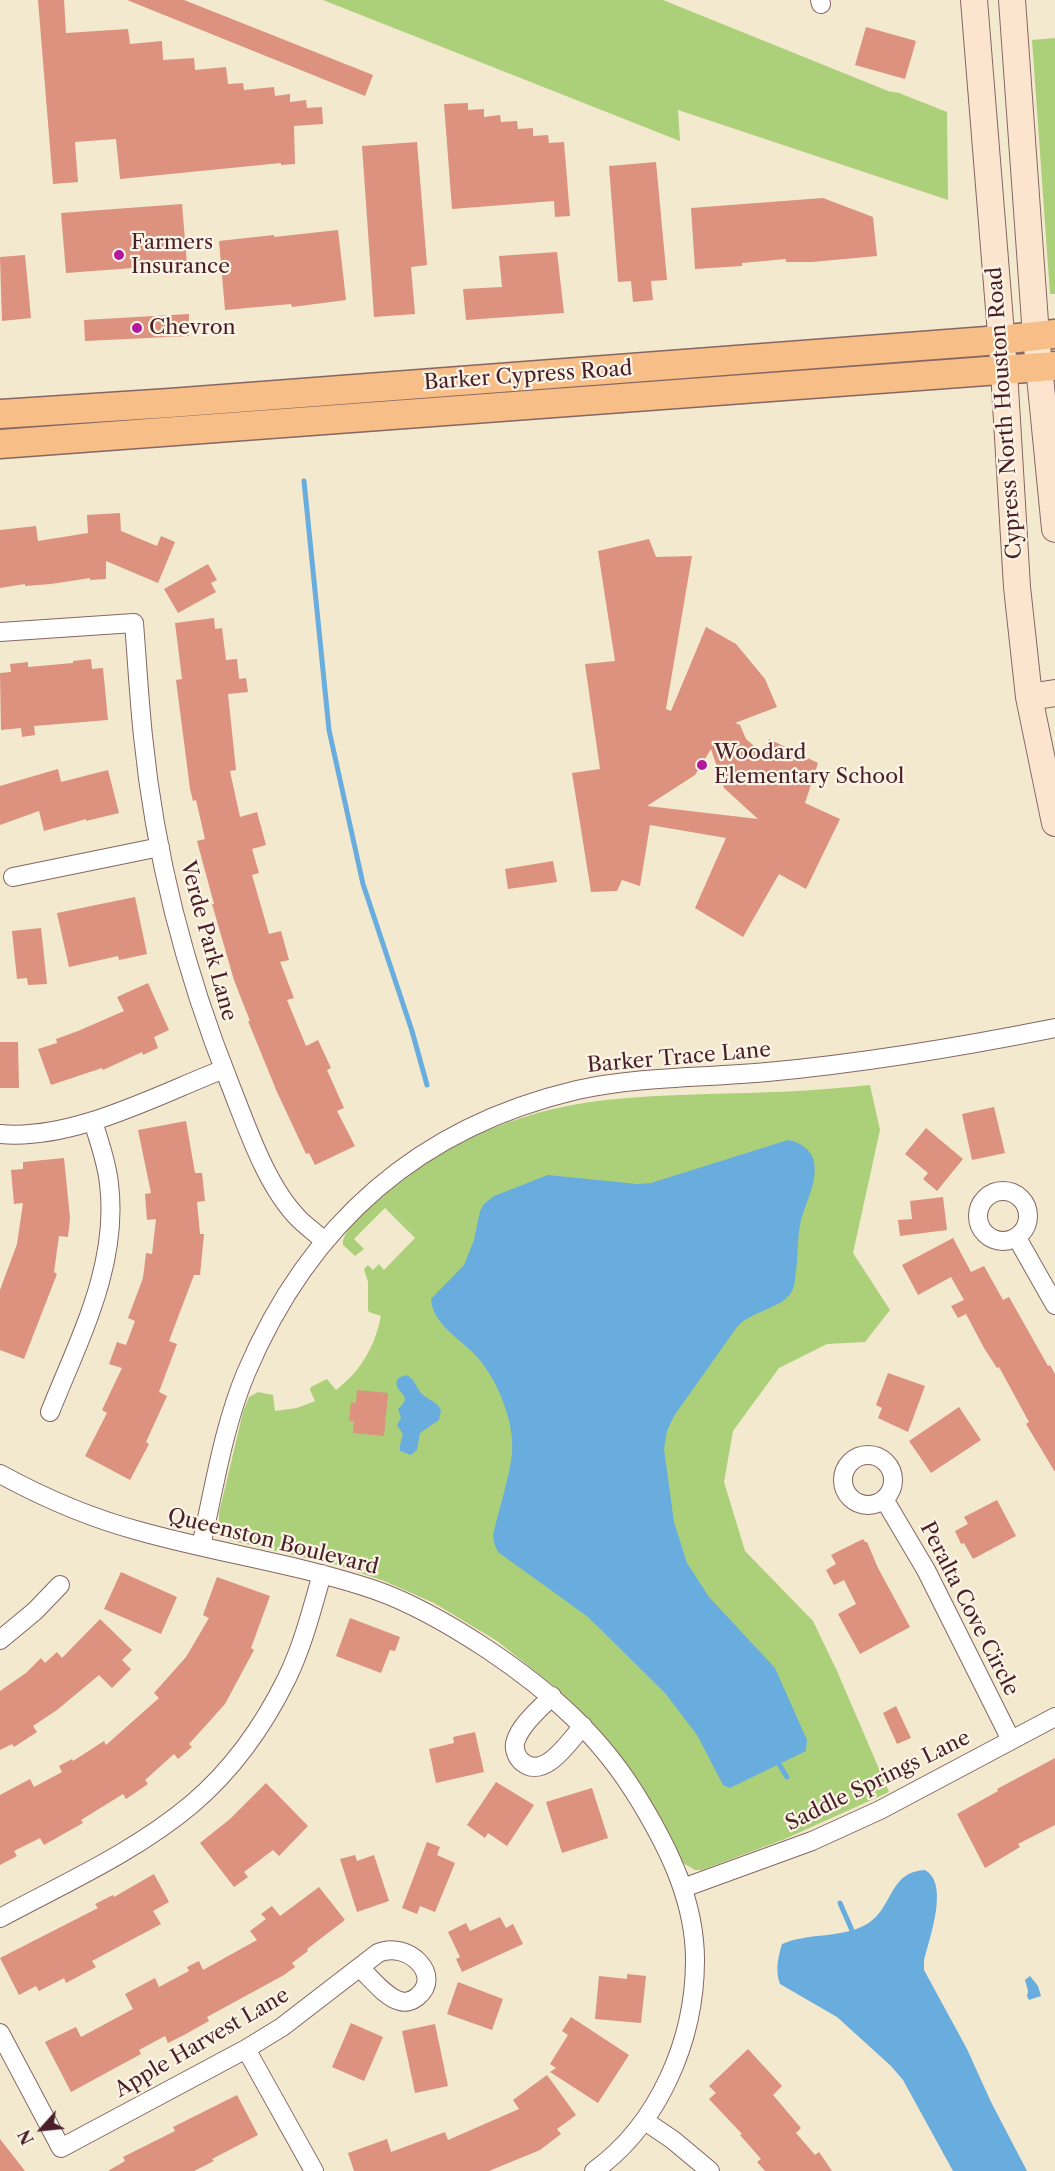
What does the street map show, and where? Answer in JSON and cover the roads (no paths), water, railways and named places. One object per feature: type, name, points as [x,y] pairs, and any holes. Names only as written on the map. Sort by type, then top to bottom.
[{"type":"main road","name":"Cypress North Houston Road","points":[[974,0],[1004,371],[1017,587],[1029,697],[1055,823]]},
{"type":"main road","name":"Cypress North Houston Road","points":[[1012,0],[1045,335],[1055,529]]},
{"type":"main road","points":[[977,26],[1014,26]]},
{"type":"main road","name":"Barker Cypress Road","points":[[0,414],[170,403],[1045,335]]},
{"type":"main road","points":[[644,367],[648,397]]},
{"type":"main road","name":"Barker Cypress Road","points":[[0,444],[1047,367]]},
{"type":"main road","points":[[170,403],[172,432]]},
{"type":"main road","points":[[1029,697],[1055,693]]},
{"type":"street","name":"Verde Park Lane","points":[[0,632],[134,622],[143,737],[160,847],[193,982],[224,1069],[262,1162],[298,1218],[323,1240]]},
{"type":"street","points":[[13,877],[160,847]]},
{"type":"street","name":"Barker Trace Lane","points":[[201,1546],[226,1434],[245,1376],[273,1314],[323,1240],[388,1178],[413,1161],[466,1129],[518,1106],[579,1089],[633,1081],[768,1072],[946,1050],[1055,1028]]},
{"type":"street","points":[[0,1134],[35,1133],[93,1121],[224,1069]]},
{"type":"street","points":[[50,1412],[98,1292],[107,1258],[111,1222],[109,1183],[93,1121]]},
{"type":"street","points":[[1017,1238],[1055,1305]]},
{"type":"street","name":"Queenston Boulevard","points":[[0,1474],[37,1494],[81,1513],[137,1531],[322,1574],[376,1591],[417,1608],[464,1634],[552,1696],[613,1760],[632,1786],[669,1853],[683,1888],[695,1947],[695,1980],[682,2046],[645,2121],[621,2148],[594,2171]]},
{"type":"street","name":"Peralta Cove Circle","points":[[884,1499],[926,1570],[1011,1740]]},
{"type":"street","points":[[0,1918],[120,1854],[156,1831],[193,1803],[223,1774],[250,1741],[288,1676],[302,1642],[322,1574]]},
{"type":"street","points":[[0,1640],[35,1611],[60,1585]]},
{"type":"street","points":[[552,1696],[519,1733],[514,1743],[515,1752],[521,1761],[530,1767],[541,1767],[550,1762],[583,1726]]},
{"type":"street","name":"Saddle Springs Lane","points":[[683,1888],[822,1837],[880,1810],[1055,1717]]},
{"type":"street","name":"Apple Harvest Lane","points":[[0,2033],[61,2148],[246,2049],[282,2027],[360,1968]]},
{"type":"street","points":[[246,2049],[314,2171]]},
{"type":"street","points":[[645,2121],[673,2140],[710,2171]]},
{"type":"water","points":[[788,1140],[808,1150],[813,1158],[815,1170],[800,1225],[796,1271],[791,1293],[780,1303],[750,1317],[737,1327],[674,1416],[667,1431],[664,1449],[674,1522],[687,1563],[709,1597],[775,1668],[807,1740],[806,1751],[730,1788],[723,1785],[697,1735],[665,1693],[588,1617],[498,1552],[493,1535],[512,1453],[508,1416],[499,1391],[486,1368],[473,1352],[443,1325],[437,1317],[431,1299],[464,1265],[474,1240],[480,1211],[484,1204],[494,1196],[548,1175],[637,1184],[651,1183]]},
{"type":"water","points":[[406,1375],[412,1379],[422,1394],[437,1404],[441,1410],[439,1420],[420,1433],[417,1450],[411,1455],[400,1451],[403,1434],[397,1425],[401,1418],[398,1409],[405,1400],[396,1383],[398,1378]]},
{"type":"water","points":[[925,1870],[932,1877],[937,1899],[924,1970],[967,2049],[991,2102],[1027,2171],[953,2171],[903,2080],[891,2066],[837,2017],[780,1984],[778,1964],[782,1944],[803,1938],[847,1932],[867,1924],[876,1917],[904,1877],[913,1872]]},
{"type":"water","points":[[1030,1976],[1038,1986],[1041,1996],[1029,2000],[1025,1980]]},
{"type":"waterway","points":[[304,481],[329,730],[363,884],[412,1031],[427,1085]]},
{"type":"waterway","points":[[777,1761],[787,1777]]},
{"type":"waterway","points":[[840,1903],[854,1935]]},
{"type":"place","name":"Farmers Insurance","points":[[119,255]]},
{"type":"place","name":"Chevron","points":[[137,328]]},
{"type":"place","name":"Woodard Elementary School","points":[[702,765]]}]
